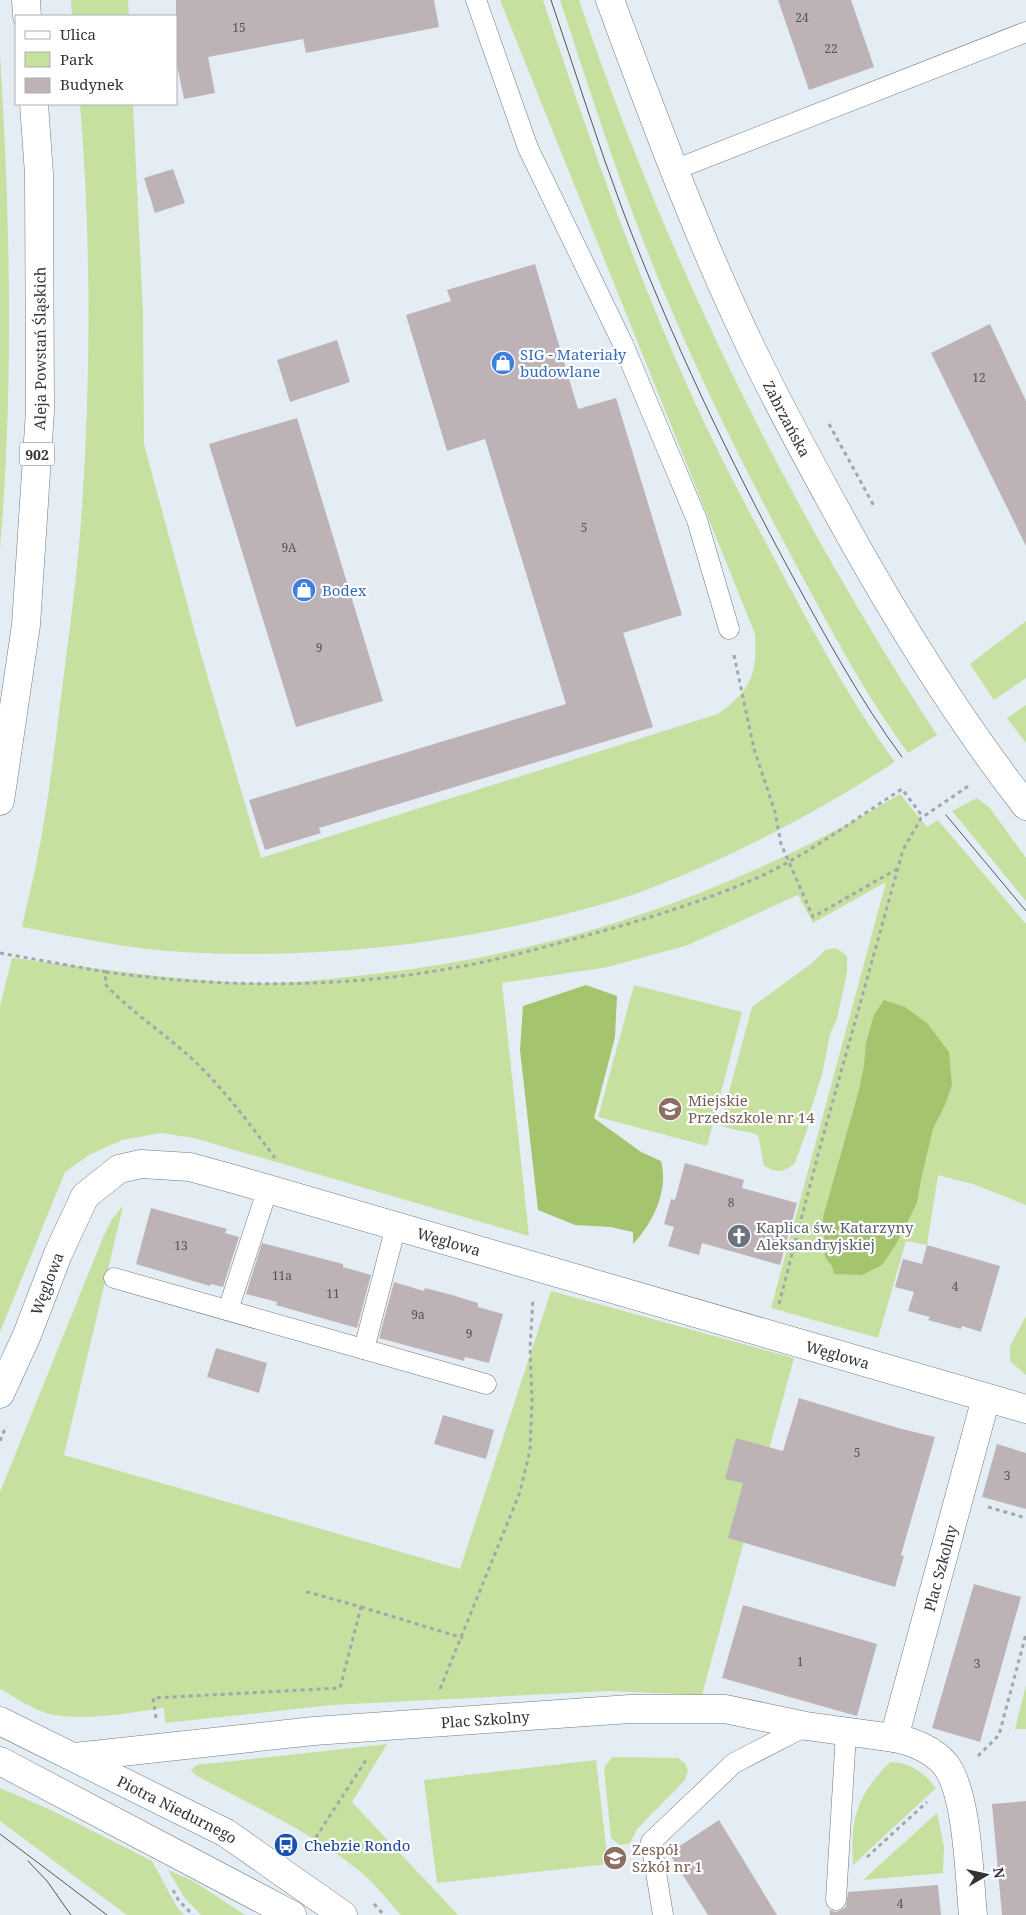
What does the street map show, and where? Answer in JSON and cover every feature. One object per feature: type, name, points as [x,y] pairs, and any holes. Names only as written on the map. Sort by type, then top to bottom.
[{"type":"street","points":[[26,0],[27,15]]},
{"type":"street","name":"Zabrzańska","points":[[610,0],[704,244],[757,360],[823,487],[892,608],[940,685],[1026,806]]},
{"type":"street","name":"Aleja Powstań Śląskich","points":[[0,801],[26,625],[40,411],[39,174],[34,105]]},
{"type":"street","name":"Węglowa","points":[[0,1394],[58,1254],[85,1196],[119,1169],[141,1164],[190,1167],[268,1188],[1026,1409]]},
{"type":"street","name":"Plac Szkolny","points":[[894,1738],[986,1398]]},
{"type":"street","name":"Plac Szkolny","points":[[75,1757],[314,1731],[630,1709],[725,1709],[846,1733],[894,1738],[908,1741],[926,1750],[945,1764],[955,1785],[963,1818],[973,1915]]},
{"type":"street","name":"Piotra Niedurnego","points":[[0,1721],[226,1833],[339,1910],[343,1915]]},
{"type":"street","points":[[0,1760],[292,1915]]},
{"type":"lane","points":[[476,0],[528,148],[622,342],[697,520],[729,629]]},
{"type":"lane","points":[[674,170],[1026,32]]},
{"type":"lane","points":[[228,1310],[268,1188]]},
{"type":"lane","points":[[364,1349],[396,1226]]},
{"type":"lane","points":[[114,1278],[486,1384]]},
{"type":"lane","points":[[663,1915],[651,1842],[734,1763],[806,1726]]},
{"type":"lane","points":[[836,1900],[846,1733]]},
{"type":"path","points":[[825,416],[877,512]]},
{"type":"path","points":[[729,629],[754,749],[775,812],[781,844],[813,917],[897,869]]},
{"type":"path","points":[[778,1310],[820,1147],[902,850],[924,817],[997,767]]},
{"type":"path","points":[[0,953],[106,972],[247,985],[392,977],[457,967],[515,954],[636,922],[734,887],[761,876],[902,789],[924,817]]},
{"type":"path","points":[[106,972],[105,984],[124,1005],[189,1056],[249,1122],[290,1177],[297,1197]]},
{"type":"path","points":[[421,1724],[441,1688],[463,1638],[520,1492],[530,1450],[532,1400],[530,1349],[534,1295]]},
{"type":"path","points":[[304,1590],[463,1638]]},
{"type":"path","points":[[149,1721],[156,1720],[153,1698],[340,1688],[361,1607]]},
{"type":"path","points":[[304,1856],[370,1753]]},
{"type":"green space","points":[[71,0],[128,0],[129,15],[72,15]]},
{"type":"green space","points":[[500,0],[543,0],[594,150],[650,299],[702,418],[747,507],[822,646],[864,717],[895,762],[805,816],[743,848],[679,877],[612,901],[554,917],[462,936],[415,943],[322,952],[228,954],[141,948],[22,927],[38,856],[50,782],[73,602],[82,507],[87,406],[88,255],[80,105],[133,105],[143,313],[144,444],[200,651],[261,858],[718,714],[738,697],[750,680],[755,660],[755,634]]},
{"type":"green space","points":[[560,0],[579,0],[613,96],[691,286],[781,471],[830,561],[882,649],[937,735],[908,753],[862,684],[821,612],[717,410],[664,293],[636,222]]},
{"type":"green space","points":[[0,54],[8,239],[9,363],[0,548]]},
{"type":"green space","points":[[1026,621],[1026,678],[994,700],[970,664]]},
{"type":"green space","points":[[1026,705],[1026,743],[1007,718]]},
{"type":"green space","points":[[900,794],[927,827],[938,820],[1026,924],[1026,1205],[976,1185],[938,1175],[927,1245],[906,1241],[878,1338],[771,1308],[886,882],[813,923],[798,895],[688,945],[608,967],[502,983],[529,1236],[194,1138],[161,1133],[122,1140],[89,1155],[65,1172],[0,1332],[0,1006],[12,958],[159,976],[248,983],[279,983],[326,979],[443,964],[512,951],[579,933],[646,912],[712,888],[776,860],[839,829]]},
{"type":"green space","points":[[977,798],[990,808],[1026,858],[1026,901],[952,811]]},
{"type":"green space","points":[[836,948],[847,956],[847,973],[837,1019],[830,1034],[822,1075],[811,1109],[808,1127],[795,1163],[787,1169],[773,1170],[764,1166],[758,1135],[720,1125],[752,1007],[812,963],[825,950]]},
{"type":"green space","points":[[586,985],[617,996],[615,1037],[594,1118],[641,1152],[661,1161],[663,1172],[663,1183],[658,1206],[647,1226],[633,1244],[633,1232],[610,1227],[575,1225],[538,1210],[520,1050],[523,1006]]},
{"type":"green space","points":[[634,985],[742,1012],[707,1146],[598,1117]]},
{"type":"green space","points":[[884,1000],[905,1007],[927,1023],[949,1052],[952,1085],[945,1105],[933,1129],[917,1203],[895,1246],[882,1265],[862,1275],[834,1274],[832,1266],[825,1257],[823,1217],[859,1090],[866,1043],[874,1015]]},
{"type":"green space","points":[[123,1206],[64,1455],[460,1569],[551,1291],[794,1358],[702,1695],[609,1691],[332,1705],[165,1723],[164,1708],[83,1717],[49,1714],[27,1705],[0,1689],[0,1492],[102,1240],[112,1219]]},
{"type":"green space","points":[[1026,1316],[1026,1375],[1010,1361],[1010,1346]]},
{"type":"green space","points":[[1026,1685],[1026,1729],[1015,1729]]},
{"type":"green space","points":[[387,1744],[352,1802],[458,1915],[401,1915],[362,1873],[344,1859],[304,1833],[197,1776],[191,1770],[197,1765]]},
{"type":"green space","points":[[612,1757],[678,1758],[685,1763],[688,1771],[685,1780],[637,1829],[630,1843],[620,1845],[611,1838],[604,1768]]},
{"type":"green space","points":[[596,1760],[608,1864],[437,1883],[424,1780]]},
{"type":"green space","points":[[890,1762],[911,1766],[926,1777],[936,1788],[853,1865],[853,1833],[858,1808],[870,1786]]},
{"type":"green space","points":[[0,1788],[51,1810],[152,1861],[177,1907],[184,1915],[127,1915],[0,1821]]},
{"type":"green space","points":[[937,1813],[944,1847],[943,1873],[863,1880]]},
{"type":"green space","points":[[168,1870],[193,1881],[245,1915],[201,1915],[184,1897]]},
{"type":"building","points":[[176,0],[434,0],[439,27],[306,53],[303,39],[208,57],[215,93],[184,99],[178,70],[178,15],[176,15]]},
{"type":"building","points":[[778,0],[851,0],[874,67],[809,90]]},
{"type":"building","points":[[173,169],[185,203],[155,213],[144,178]]},
{"type":"building","points":[[535,264],[578,409],[616,398],[682,615],[623,633],[653,727],[319,828],[321,833],[265,850],[249,800],[566,704],[485,439],[447,451],[406,315],[451,301],[447,290]]},
{"type":"building","points":[[990,324],[1026,401],[1026,546],[931,353]]},
{"type":"building","points":[[337,340],[350,382],[290,402],[277,360]]},
{"type":"building","points":[[297,418],[383,701],[296,727],[209,444]]},
{"type":"building","points":[[685,1163],[744,1180],[742,1188],[797,1203],[780,1265],[702,1243],[699,1255],[668,1246],[674,1227],[664,1224],[671,1199],[675,1200]]},
{"type":"building","points":[[151,1208],[227,1229],[225,1233],[239,1237],[223,1287],[211,1284],[210,1286],[136,1264]]},
{"type":"building","points":[[262,1243],[343,1264],[343,1267],[371,1275],[357,1328],[276,1305],[277,1302],[246,1294]]},
{"type":"building","points":[[927,1245],[1000,1266],[981,1332],[962,1326],[961,1329],[928,1320],[930,1317],[908,1311],[914,1292],[895,1287],[903,1259],[922,1264]]},
{"type":"building","points":[[394,1282],[424,1291],[425,1288],[452,1295],[478,1303],[478,1307],[503,1314],[489,1363],[465,1357],[464,1361],[379,1338]]},
{"type":"building","points":[[216,1348],[267,1363],[259,1393],[207,1377]]},
{"type":"building","points":[[799,1398],[898,1428],[935,1437],[901,1555],[904,1556],[895,1587],[728,1538],[743,1483],[725,1479],[736,1438],[783,1451]]},
{"type":"building","points":[[443,1415],[494,1430],[486,1459],[434,1444]]},
{"type":"building","points":[[997,1444],[1026,1453],[1026,1509],[982,1497]]},
{"type":"building","points":[[974,1584],[1021,1597],[980,1742],[932,1728]]},
{"type":"building","points":[[743,1605],[877,1644],[857,1716],[722,1678]]},
{"type":"building","points":[[1026,1801],[1026,1915],[1002,1915],[992,1804]]},
{"type":"building","points":[[719,1820],[777,1915],[708,1915],[669,1853]]},
{"type":"building","points":[[938,1885],[941,1915],[830,1915],[829,1910],[836,1912],[846,1907],[848,1892]]},
{"type":"tram line","points":[[551,0],[623,211],[681,352],[746,488],[818,623],[858,691],[902,757]]},
{"type":"tram line","points":[[946,815],[1026,911]]},
{"type":"tram line","points":[[0,1834],[107,1915]]},
{"type":"tram line","points":[[28,1861],[47,1881],[71,1915]]},
{"type":"place","name":"SIG - Materiały budowlane","points":[[503,363]]},
{"type":"place","name":"Bodex","points":[[304,590]]},
{"type":"place","name":"Miejskie Przedszkole nr 14","points":[[670,1109]]},
{"type":"place","name":"Kaplica św. Katarzyny Aleksandryjskiej","points":[[739,1236]]},
{"type":"place","name":"Chebzie Rondo","points":[[286,1845]]},
{"type":"place","name":"Zespół Szkół nr 1","points":[[615,1858]]}]
